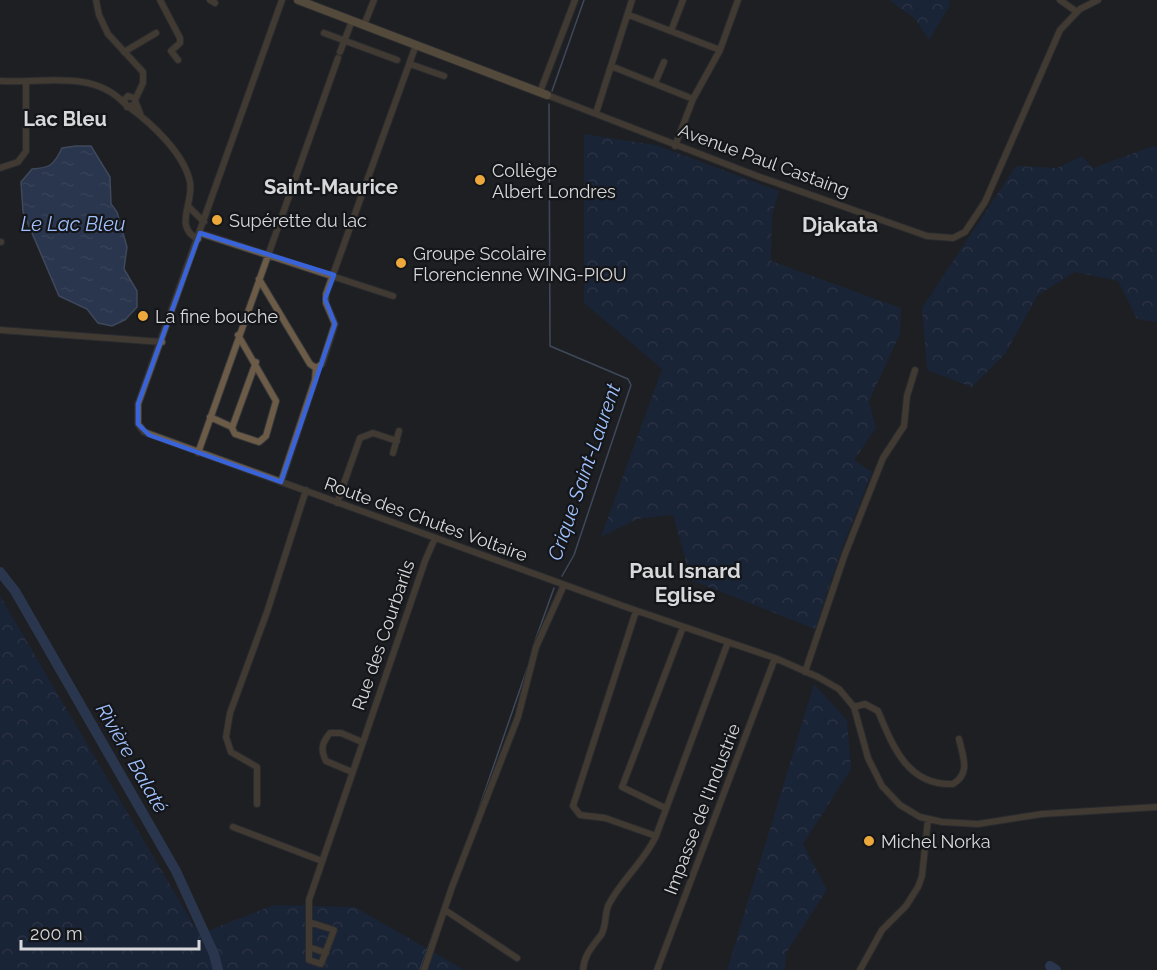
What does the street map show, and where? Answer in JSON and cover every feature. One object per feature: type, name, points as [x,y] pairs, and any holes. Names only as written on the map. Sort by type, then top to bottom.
[{"type":"street","points":[[96,0],[103,25],[143,72],[144,79],[130,101]]},
{"type":"street","points":[[160,0],[180,38],[180,43],[171,51],[178,60]]},
{"type":"street","points":[[0,330],[162,342],[282,0]]},
{"type":"street","points":[[364,25],[374,0]]},
{"type":"street","points":[[543,94],[575,0]]},
{"type":"street","points":[[596,113],[632,0]]},
{"type":"street","points":[[671,32],[683,0]]},
{"type":"street","points":[[675,146],[693,99],[720,50],[738,0]]},
{"type":"street","points":[[1060,0],[1077,12]]},
{"type":"street","name":"Avenue Paul Castaing","points":[[303,1],[596,113],[675,146],[916,232],[937,238],[953,238],[971,226],[980,212],[1060,30],[1087,2],[1098,0]]},
{"type":"street","points":[[629,15],[720,50]]},
{"type":"street","points":[[198,453],[238,335],[270,255],[352,21]]},
{"type":"street","points":[[124,52],[156,33]]},
{"type":"street","points":[[324,33],[397,60]]},
{"type":"street","points":[[280,482],[315,380],[316,369],[322,364],[335,324],[325,301],[416,45]]},
{"type":"street","points":[[655,83],[664,62]]},
{"type":"street","points":[[410,64],[444,76]]},
{"type":"street","points":[[611,66],[693,99]]},
{"type":"street","points":[[0,81],[85,81],[130,101],[177,155],[187,172],[190,183],[185,227],[189,234],[270,255],[393,296]]},
{"type":"street","points":[[0,168],[18,162],[26,151],[26,82]]},
{"type":"street","points":[[189,207],[204,222]]},
{"type":"street","points":[[259,279],[310,364],[316,369]]},
{"type":"street","points":[[210,417],[232,427],[235,434],[259,442],[265,438],[270,426],[276,401],[256,362],[238,335]]},
{"type":"street","name":"Route des Chutes Voltaire","points":[[162,342],[138,404],[139,426],[149,435],[636,611],[775,658],[835,686],[854,707],[868,758],[882,786],[900,805],[928,819],[978,824],[1042,814],[1157,807]]},
{"type":"street","points":[[232,427],[256,362]]},
{"type":"street","points":[[805,672],[845,554],[883,458],[904,426],[907,396],[915,370]]},
{"type":"street","points":[[393,453],[399,431]]},
{"type":"street","points":[[338,503],[360,438],[373,433],[397,441]]},
{"type":"street","points":[[257,804],[257,767],[235,755],[226,737],[237,690],[267,612],[306,490]]},
{"type":"street","name":"Rue des Courbarils","points":[[309,947],[309,900],[425,561],[435,538]]},
{"type":"street","points":[[424,970],[518,717],[540,636],[564,585]]},
{"type":"street","points":[[636,611],[573,806],[580,814],[605,818],[656,836]]},
{"type":"street","points":[[665,808],[622,787],[683,627]]},
{"type":"street","points":[[583,970],[585,956],[601,935],[608,917],[607,907],[634,867],[649,851],[656,836],[728,642]]},
{"type":"street","name":"Impasse de l'Industrie","points":[[657,970],[775,658]]},
{"type":"street","points":[[854,707],[865,704],[878,711],[886,730],[910,771],[929,782],[953,784],[963,776],[965,769],[959,739]]},
{"type":"street","points":[[352,772],[326,761],[321,751],[324,740],[330,733],[341,733],[362,742]]},
{"type":"street","points":[[860,970],[882,930],[906,906],[918,887],[922,876],[928,819]]},
{"type":"street","points":[[233,827],[322,861]]},
{"type":"street","points":[[445,910],[517,958]]},
{"type":"street","points":[[309,922],[334,930],[326,953],[321,964],[315,964],[309,960],[309,947],[326,953]]},
{"type":"highlighted area","points":[[200,233],[334,275],[325,299],[335,324],[281,482],[149,435],[138,424],[138,404]]},
{"type":"green space","points":[[889,0],[950,0],[949,7],[929,40],[915,19]]},
{"type":"green space","points":[[584,134],[656,145],[779,191],[772,215],[771,261],[901,308],[900,334],[869,401],[876,428],[854,460],[872,472],[842,548],[815,629],[691,580],[673,515],[637,519],[601,537],[662,369],[584,303]]},
{"type":"green space","points":[[1153,146],[1157,148],[1157,322],[1137,319],[1118,281],[1075,272],[1038,295],[1005,354],[972,387],[927,370],[922,308],[1016,166],[1057,168],[1082,156],[1093,168]]},
{"type":"green space","points":[[0,596],[199,934],[274,905],[355,907],[464,970],[0,970]]},
{"type":"green space","points":[[814,684],[847,720],[851,769],[803,844],[827,890],[786,953],[785,970],[727,970]]},
{"type":"water","name":"Le Lac Bleu","points":[[91,146],[110,177],[111,204],[117,212],[127,247],[124,269],[137,291],[137,307],[125,320],[112,326],[98,323],[87,309],[59,296],[23,212],[21,182],[32,169],[43,168],[51,164],[62,148]]},
{"type":"waterway","name":"Crique Saint-Laurent","points":[[552,91],[584,0]]},
{"type":"waterway","name":"Crique Saint-Laurent","points":[[549,104],[550,346],[628,379],[631,385],[574,555],[562,576]]},
{"type":"waterway","name":"Rivière Balaté","points":[[0,572],[15,591],[176,871],[214,954],[218,970]]},
{"type":"waterway","name":"Crique Saint-Laurent","points":[[535,641],[554,588]]},
{"type":"waterway","name":"Crique Saint-Laurent","points":[[475,820],[528,666]]},
{"type":"waterway","name":"Crique Saint-Laurent","points":[[420,970],[454,875]]},
{"type":"waterway","points":[[1050,966],[1056,970]]},
{"type":"place","name":"Collège Albert Londres","points":[[480,180]]},
{"type":"place","name":"Supérette du lac","points":[[217,220]]},
{"type":"place","name":"Groupe Scolaire Florencienne WING-PIOU","points":[[401,263]]},
{"type":"place","name":"La fine bouche","points":[[143,316]]},
{"type":"place","name":"Michel Norka","points":[[869,841]]},
{"type":"district","name":"Lac Bleu","points":[[65,119]]},
{"type":"district","name":"Saint-Maurice","points":[[331,187]]},
{"type":"district","name":"Djakata","points":[[840,224]]},
{"type":"district","name":"Paul Isnard Eglise","points":[[685,582]]}]
